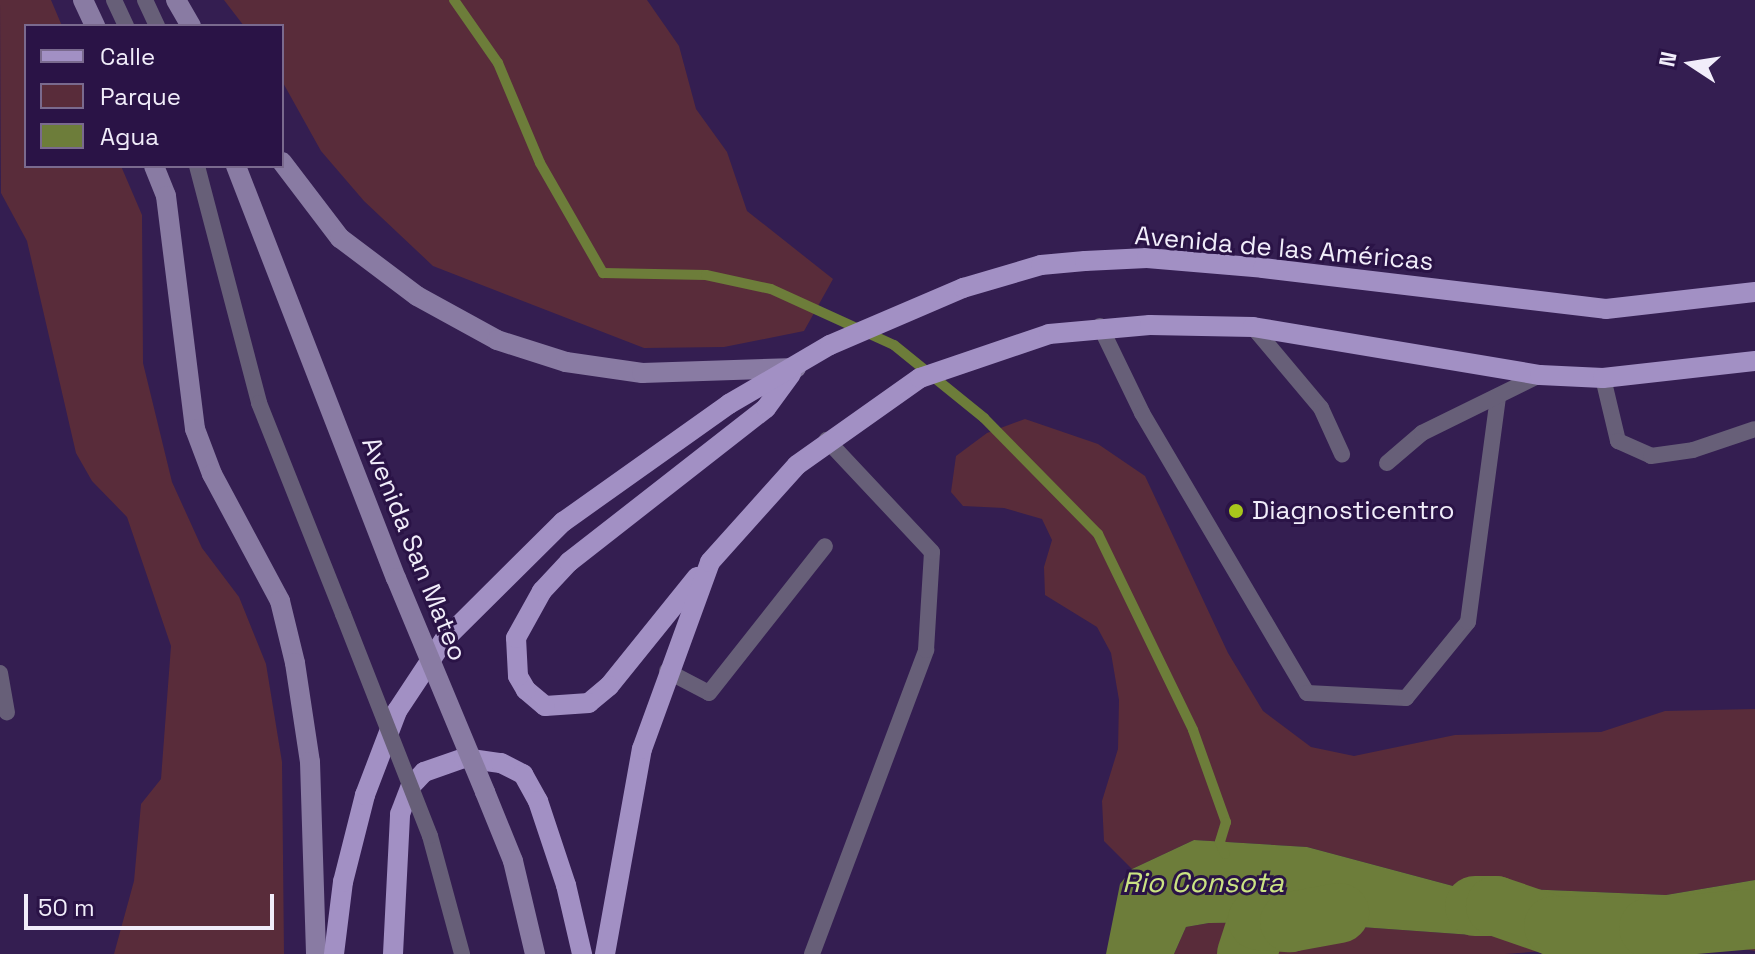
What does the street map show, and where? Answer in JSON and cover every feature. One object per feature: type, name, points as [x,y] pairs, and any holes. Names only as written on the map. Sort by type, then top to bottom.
[{"type":"main road","points":[[83,0],[94,24]]},
{"type":"main road","points":[[284,165],[340,238],[417,296],[497,340],[566,362],[642,373],[796,368]]},
{"type":"main road","points":[[155,168],[166,196],[195,429],[212,474],[280,601],[295,663],[310,762],[316,954]]},
{"type":"main road","name":"Avenida San Mateo","points":[[237,168],[396,578],[513,861],[535,954]]},
{"type":"main road","name":"Avenida de las Américas","points":[[334,954],[343,882],[365,795],[397,711],[444,640],[563,522],[729,404],[796,368],[830,345],[963,288],[1041,265],[1147,258],[1606,309],[1755,292]]},
{"type":"main road","points":[[796,368],[766,408],[569,562],[542,591],[516,638],[518,676],[526,690],[545,706],[589,703],[609,686],[710,562],[797,465],[827,440],[920,378],[1003,346],[1100,326],[1253,327],[1540,375],[1603,378],[1755,361]]},
{"type":"main road","points":[[605,954],[642,749],[667,671],[710,562]]},
{"type":"main road","points":[[393,954],[400,814],[411,786],[424,772],[464,758],[501,763],[523,774],[538,801],[562,872],[582,954]]},
{"type":"lane","points":[[114,0],[125,24]]},
{"type":"lane","points":[[145,0],[156,24]]},
{"type":"lane","points":[[197,170],[259,403],[430,836],[462,954]]},
{"type":"lane","points":[[1100,326],[1142,413],[1307,693],[1406,698],[1468,622],[1498,396]]},
{"type":"lane","points":[[1253,327],[1321,408],[1342,454]]},
{"type":"lane","points":[[1387,463],[1422,433],[1540,375]]},
{"type":"lane","points":[[1603,378],[1618,441],[1651,456],[1693,450],[1755,429]]},
{"type":"lane","points":[[812,954],[926,650],[932,552],[827,440]]},
{"type":"lane","points":[[667,671],[709,693],[825,546]]},
{"type":"lane","points":[[0,673],[7,712]]},
{"type":"green space","points":[[0,0],[51,0],[61,24],[24,24],[24,168],[122,168],[142,215],[143,363],[172,482],[202,548],[239,597],[266,664],[282,762],[284,954],[114,954],[134,881],[141,804],[161,779],[171,646],[127,517],[92,481],[76,453],[27,241],[1,193]]},
{"type":"green space","points":[[224,0],[647,0],[679,46],[696,109],[727,152],[747,211],[833,279],[804,331],[724,347],[644,348],[433,266],[364,201],[321,151],[284,85],[284,24],[242,24]]},
{"type":"green space","points":[[1025,419],[1098,444],[1145,476],[1228,653],[1263,711],[1311,747],[1354,756],[1455,735],[1601,732],[1665,711],[1755,709],[1755,880],[1666,895],[1453,886],[1307,847],[1194,840],[1132,869],[1104,841],[1102,801],[1118,749],[1119,700],[1111,653],[1097,627],[1045,595],[1044,567],[1052,540],[1042,519],[1004,508],[963,506],[951,492],[956,456],[987,433]]},
{"type":"green space","points":[[1755,919],[1755,951],[1691,940],[1505,954],[1174,954],[1186,927],[1209,923],[1291,922],[1486,936],[1554,926],[1649,928]]},
{"type":"water","name":"Rio Consota","points":[[1194,840],[1307,847],[1453,886],[1666,895],[1755,880],[1755,919],[1649,928],[1554,926],[1486,936],[1291,922],[1209,923],[1186,927],[1174,954],[1106,954],[1120,884],[1132,869]]},
{"type":"waterway","points":[[454,0],[498,63],[540,163],[603,273],[706,275],[771,289],[894,345],[984,418],[1098,534],[1193,730],[1226,822],[1220,842],[1225,854]]},
{"type":"waterway","points":[[1475,906],[1496,906],[1554,926],[1649,928],[1755,919]]},
{"type":"waterway","points":[[1247,954],[1258,920],[1290,922],[1339,913]]},
{"type":"place","name":"Diagnosticentro","points":[[1236,511]]}]
